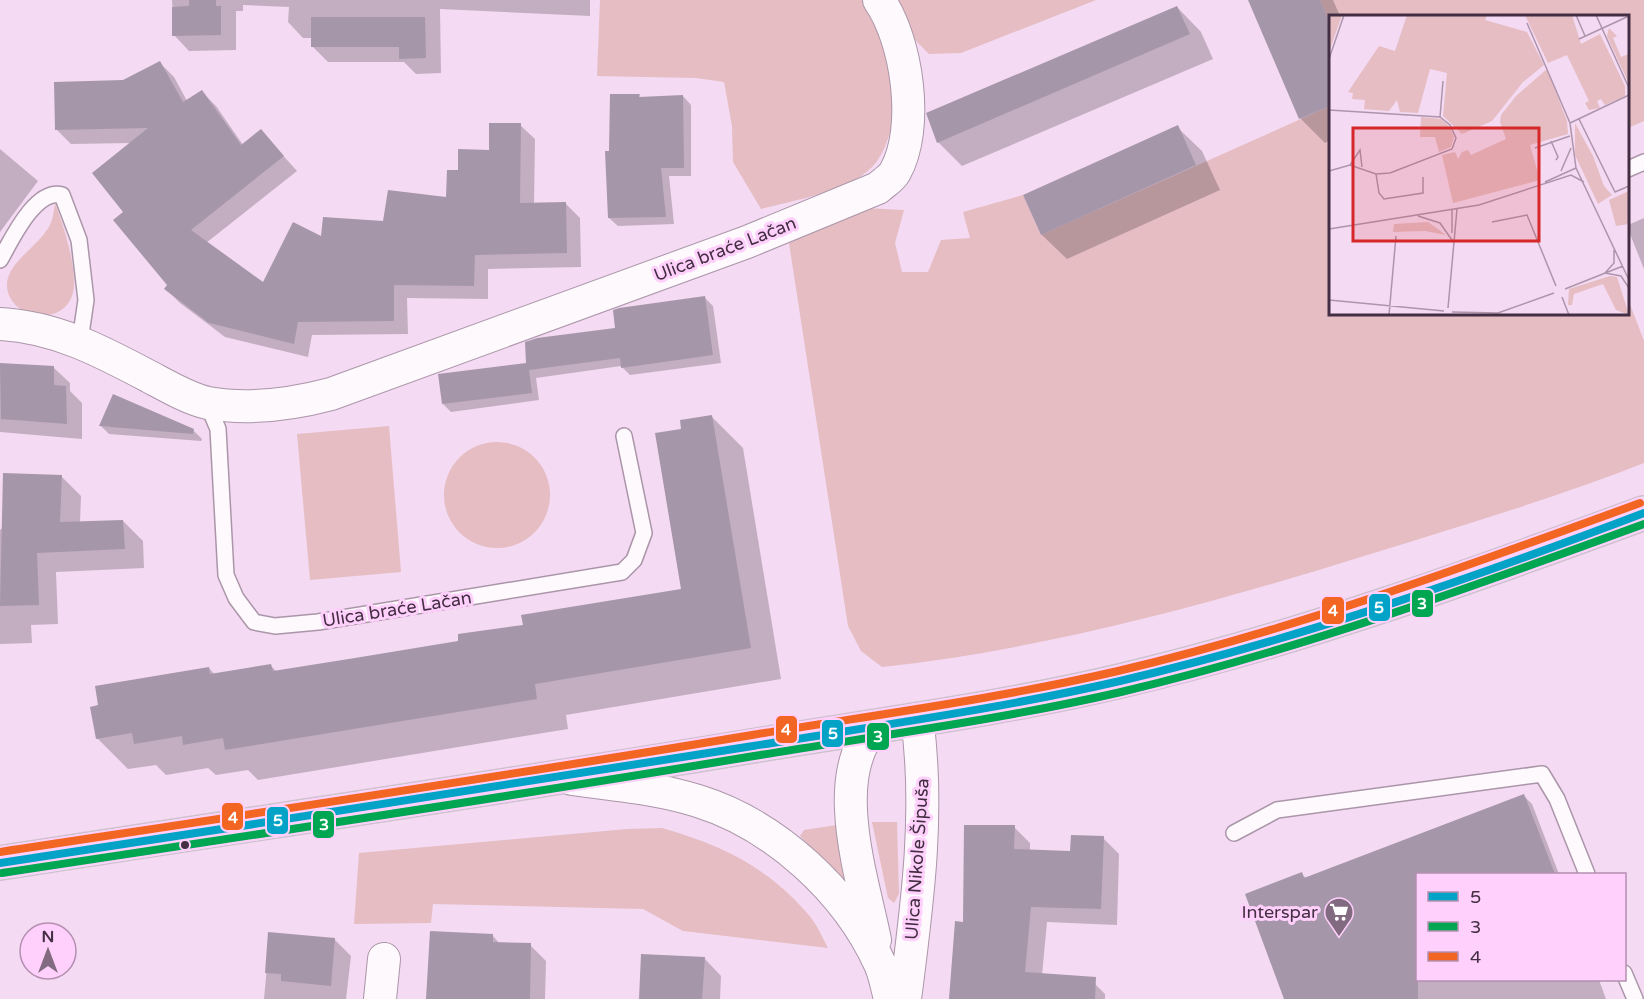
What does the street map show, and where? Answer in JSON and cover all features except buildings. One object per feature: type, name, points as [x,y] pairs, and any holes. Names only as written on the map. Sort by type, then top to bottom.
[{"type":"main road","points":[[0,863],[563,778],[1053,695],[1210,658],[1501,566],[1644,513]]},
{"type":"street","name":"Ulica braće Lačan","points":[[0,324],[19,325],[80,341],[170,387],[207,403],[300,402],[331,394],[747,242],[878,188],[894,175],[903,147],[908,87],[900,45],[879,0]]},
{"type":"street","name":"Ulica Nikole Šipuša","points":[[905,999],[923,812],[922,750],[918,719]]},
{"type":"street","name":"Ulica Nikole Šipuša","points":[[875,726],[863,739],[856,754],[850,792],[851,816],[880,965],[890,999]]},
{"type":"street","name":"Ulica Nikole Šipuša","points":[[563,778],[665,792],[700,801],[742,820],[797,859],[835,894],[859,926],[880,965]]},
{"type":"street","points":[[380,999],[384,959]]},
{"type":"lane","points":[[1629,169],[1644,162]]},
{"type":"lane","points":[[0,261],[22,222],[36,205],[54,194],[62,195],[79,240],[86,300],[80,341]]},
{"type":"lane","name":"Ulica braće Lačan","points":[[207,403],[218,429],[226,575],[236,598],[254,622],[275,626],[318,622],[622,572],[634,560],[644,533],[624,436]]},
{"type":"lane","points":[[1234,833],[1277,810],[1542,774],[1557,799],[1587,873]]},
{"type":"lane","points":[[1626,977],[1635,999]]},
{"type":"shaded area","points":[[600,0],[863,0],[885,35],[894,66],[895,103],[888,140],[881,155],[862,176],[849,183],[820,194],[761,209],[733,162],[732,126],[724,82],[696,78],[597,76]]},
{"type":"shaded area","points":[[897,0],[1096,0],[961,53],[929,54],[915,40]]},
{"type":"shaded area","points":[[1320,0],[1644,0],[1644,121],[1629,128],[1629,15],[1329,15],[1329,22]]},
{"type":"shaded area","points":[[1329,106],[1329,315],[1629,315],[1629,302],[1644,341],[1644,463],[1540,501],[1305,574],[1186,608],[1004,649],[882,667],[861,651],[848,626],[789,243],[864,208],[904,210],[895,243],[902,272],[928,272],[941,240],[970,238],[963,212],[1023,195],[1041,235]]},
{"type":"shaded area","points":[[55,203],[70,250],[74,287],[66,306],[56,313],[34,315],[15,304],[9,295],[7,283],[13,267],[50,225]]},
{"type":"shaded area","points":[[389,426],[401,572],[310,580],[297,434]]},
{"type":"shaded area","points":[[497,442],[517,446],[534,458],[546,475],[550,495],[546,515],[534,532],[517,544],[497,548],[477,544],[460,532],[448,515],[444,495],[448,475],[460,458],[477,446]]},
{"type":"shaded area","points":[[872,822],[897,822],[899,894],[894,903],[888,898]]},
{"type":"shaded area","points":[[837,825],[846,884],[800,836],[804,830]]},
{"type":"shaded area","points":[[662,828],[723,850],[759,870],[775,882],[810,917],[828,948],[683,931],[643,909],[433,904],[431,923],[354,924],[359,853],[627,829]]},
{"type":"transit line","name":"4","points":[[0,852],[564,766],[935,706],[1073,681],[1184,654],[1316,616],[1446,573],[1640,503]]},
{"type":"transit line","name":"5","points":[[0,863],[659,761],[1075,691],[1187,664],[1319,627],[1450,584],[1644,513]]},
{"type":"transit line","name":"3","points":[[2,873],[566,787],[938,727],[1075,702],[1188,675],[1319,637],[1450,594],[1644,524]]},
{"type":"place","name":"Interspar","points":[[1339,938]]}]
